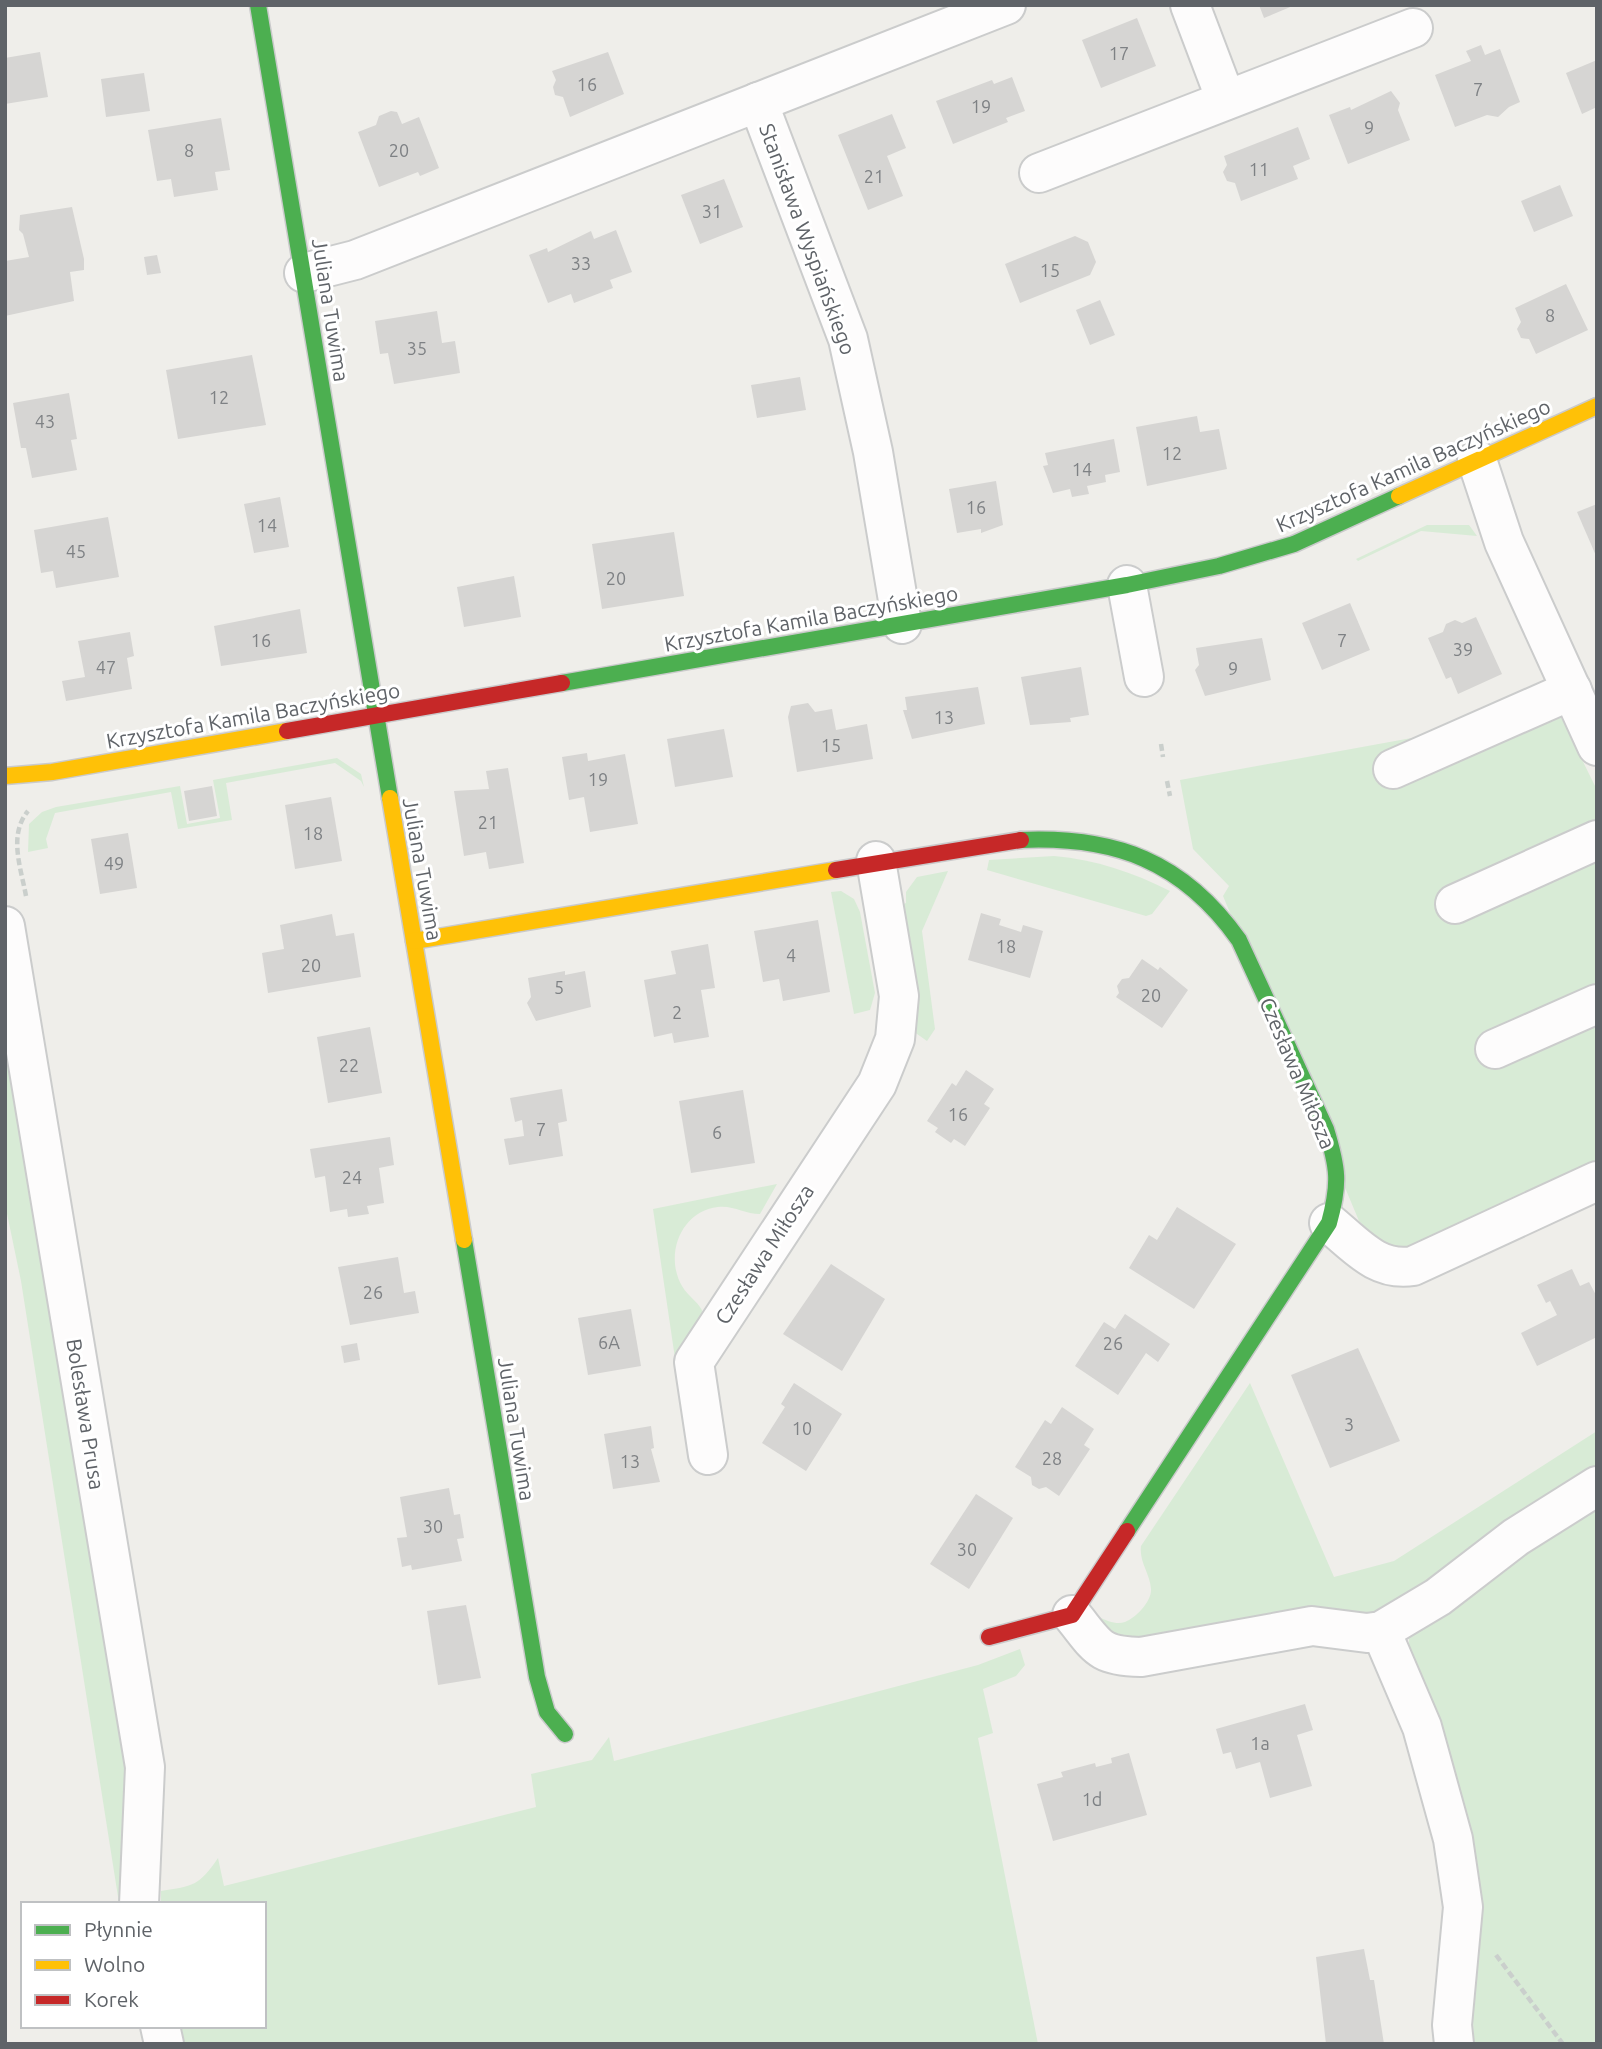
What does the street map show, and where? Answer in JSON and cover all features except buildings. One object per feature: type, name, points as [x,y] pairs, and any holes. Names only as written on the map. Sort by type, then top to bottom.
[{"type":"street","name":"Juliana Tuwima","points":[[258,5],[537,1677],[547,1712],[565,1734]]},
{"type":"street","name":"Stanisława Wyspiańskiego","points":[[303,272],[355,260],[1006,5]]},
{"type":"street","points":[[1190,5],[1226,100]]},
{"type":"street","points":[[1039,173],[1413,28]]},
{"type":"street","name":"Stanisława Wyspiańskiego","points":[[758,102],[848,339],[873,452],[902,624]]},
{"type":"street","name":"Krzysztofa Kamila Baczyńskiego","points":[[5,776],[52,772],[1127,585],[1239,561],[1294,544],[1597,406]]},
{"type":"street","points":[[1477,460],[1504,542],[1597,746]]},
{"type":"street","points":[[1127,585],[1144,677]]},
{"type":"street","points":[[1393,769],[1572,690]]},
{"type":"street","name":"Czesława Miłosza","points":[[414,941],[1011,840],[1065,838],[1102,843],[1156,863],[1204,898],[1239,940],[1326,1129],[1335,1159],[1338,1191],[1329,1223],[1072,1615]]},
{"type":"street","points":[[1455,904],[1597,840]]},
{"type":"street","name":"Czesława Miłosza","points":[[708,1455],[694,1362],[877,1084],[895,1039],[899,996],[876,861]]},
{"type":"street","name":"Bolesława Prusa","points":[[5,926],[145,1767],[139,1902]]},
{"type":"street","points":[[1495,1049],[1597,1004]]},
{"type":"street","points":[[1329,1223],[1379,1263],[1395,1269],[1404,1268],[1429,1261],[1597,1181]]},
{"type":"street","points":[[989,1637],[1072,1615],[1101,1651],[1114,1656],[1141,1657],[1312,1626],[1367,1633],[1381,1631],[1438,1597],[1516,1537],[1597,1486]]},
{"type":"street","points":[[1381,1631],[1423,1727],[1453,1839],[1463,1907],[1451,2025],[1454,2044]]},
{"type":"path","points":[[1161,744],[1163,757]]},
{"type":"path","points":[[1167,782],[1170,796]]},
{"type":"path","points":[[19,858],[18,825],[32,808]]},
{"type":"path","points":[[1463,1907],[1563,2044]]},
{"type":"green space","points":[[1427,525],[1469,525],[1477,536],[1421,531],[1358,561],[1356,559]]},
{"type":"green space","points":[[1545,685],[1597,790],[1597,1163],[1411,1251],[1403,1250],[1382,1241],[1359,1221],[1223,896],[1229,886],[1193,849],[1180,780],[1439,733]]},
{"type":"green space","points":[[337,758],[361,774],[364,787],[361,781],[335,763],[226,783],[232,820],[178,829],[171,792],[55,813],[46,839],[48,848],[28,852],[29,824],[42,812],[56,807],[180,786],[187,824],[220,818],[213,780]]},
{"type":"green space","points":[[1054,856],[1085,860],[1114,868],[1170,891],[1152,914],[1146,916],[987,870],[989,860]]},
{"type":"green space","points":[[948,871],[922,931],[935,1029],[927,1041],[910,1029],[899,906],[906,903],[906,892],[917,877]]},
{"type":"green space","points":[[841,891],[854,899],[860,912],[875,993],[870,1010],[854,1014],[831,892]]},
{"type":"green space","points":[[5,1039],[128,1777],[129,1807],[119,1902],[21,1281],[5,1204]]},
{"type":"green space","points":[[777,1184],[760,1214],[723,1207],[705,1210],[694,1217],[679,1236],[675,1261],[677,1274],[682,1286],[704,1315],[676,1365],[653,1209]]},
{"type":"green space","points":[[1250,1383],[1334,1577],[1394,1561],[1597,1431],[1597,1473],[1379,1616],[1141,1642],[1111,1638],[1099,1617],[1122,1623],[1146,1604],[1151,1589],[1141,1546]]},
{"type":"green space","points":[[1592,1507],[1597,1515],[1597,2044],[1474,2044],[1471,1975],[1409,1657],[1409,1637],[1432,1615]]},
{"type":"green space","points":[[1020,1649],[1025,1665],[1016,1676],[983,1689],[993,1733],[978,1738],[1038,2044],[184,2044],[181,2028],[266,2028],[266,1902],[161,1902],[161,1891],[194,1883],[206,1874],[218,1858],[224,1886],[536,1807],[531,1774],[592,1760],[609,1737],[614,1761],[978,1665]]},
{"type":"traffic: fast","points":[[258,5],[390,798]]},
{"type":"traffic: fast","points":[[562,683],[1127,585],[1219,566],[1294,544],[1399,496]]},
{"type":"traffic: fast","points":[[1021,840],[1055,840],[1117,849],[1144,859],[1195,890],[1239,940],[1326,1129],[1335,1165],[1335,1197],[1329,1223],[1127,1531]]},
{"type":"traffic: fast","points":[[464,1240],[537,1677],[547,1712],[565,1734]]},
{"type":"traffic: slow","points":[[1399,496],[1597,406]]},
{"type":"traffic: slow","points":[[5,776],[52,772],[287,731]]},
{"type":"traffic: slow","points":[[390,798],[464,1240]]},
{"type":"traffic: slow","points":[[414,941],[836,870]]},
{"type":"traffic: jam","points":[[287,731],[562,683]]},
{"type":"traffic: jam","points":[[836,870],[1021,840]]},
{"type":"traffic: jam","points":[[989,1637],[1072,1615],[1127,1531]]}]
